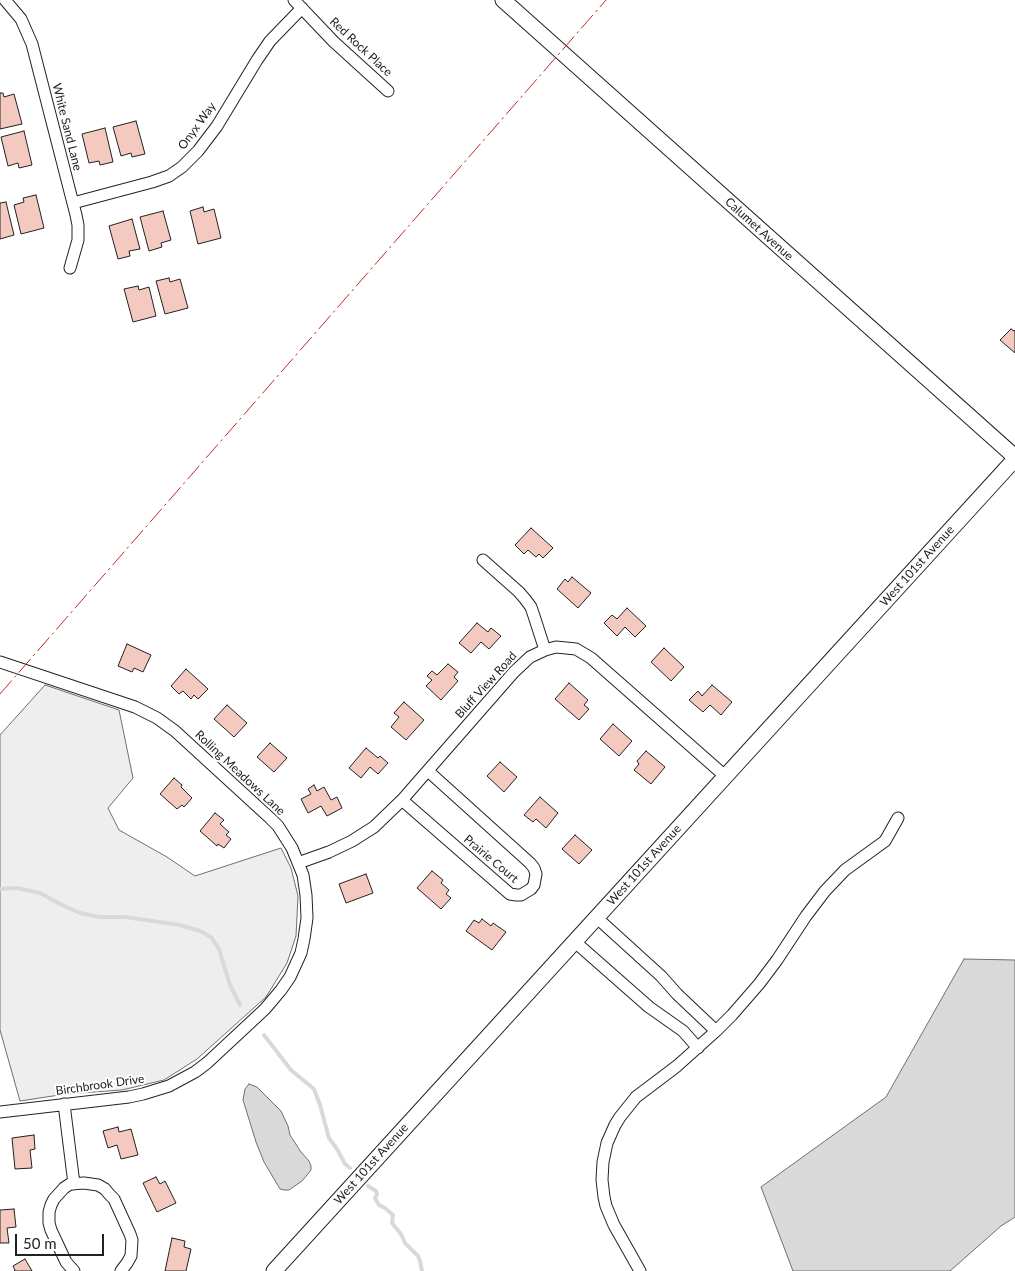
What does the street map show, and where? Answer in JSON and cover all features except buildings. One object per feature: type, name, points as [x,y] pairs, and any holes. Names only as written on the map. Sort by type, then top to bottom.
[{"type":"street","name":"White Sand Lane","points":[[5,0],[24,25],[32,44],[73,203],[78,225],[78,240],[70,268]]},
{"type":"street","name":"Calumet Avenue","points":[[503,0],[1015,458]]},
{"type":"street","name":"Onyx Way","points":[[73,203],[152,182],[169,176],[182,167],[198,151],[217,126],[257,60],[298,4]]},
{"type":"street","name":"Red Rock Place","points":[[298,4],[346,54],[388,91]]},
{"type":"street","name":"West 101st Avenue","points":[[274,1271],[1015,458]]},
{"type":"street","points":[[483,560],[525,599],[534,616],[545,650]]},
{"type":"street","name":"Bluff View Road","points":[[298,863],[329,852],[362,836],[374,827],[402,800],[514,672],[530,657],[545,650],[566,648],[576,650],[592,658],[725,776]]},
{"type":"street","name":"Rolling Meadows Lane","points":[[0,662],[120,702],[148,713],[166,724],[270,818],[285,837],[303,875],[308,918],[298,960],[290,977],[265,1009]]},
{"type":"street","name":"Prairie Court","points":[[402,800],[505,891],[516,896],[532,889],[536,874],[530,863],[428,771]]},
{"type":"street","points":[[640,1271],[614,1225],[606,1206],[602,1180],[605,1152],[615,1125],[636,1097],[677,1066],[716,1031],[759,984],[825,891],[845,870],[885,841],[898,818]]},
{"type":"street","points":[[596,917],[661,976],[716,1031]]},
{"type":"street","points":[[574,941],[649,1006],[683,1030],[698,1048]]},
{"type":"street","name":"Birchbrook Drive","points":[[0,1112],[129,1097],[169,1086],[207,1063],[265,1009]]},
{"type":"street","points":[[64,1104],[74,1184]]},
{"type":"street","points":[[74,1271],[66,1262],[51,1230],[49,1212],[59,1193],[70,1184],[84,1183],[98,1185],[114,1198],[130,1234],[132,1240],[130,1256],[121,1271]]},
{"type":"shaded area","points":[[45,685],[119,710],[133,778],[108,808],[119,830],[167,857],[195,876],[281,848],[291,868],[298,896],[296,936],[287,963],[266,997],[197,1059],[164,1080],[122,1090],[66,1094],[20,1101],[0,1030],[0,735]]},
{"type":"shaded area","points":[[964,959],[1015,960],[1015,1217],[1001,1226],[950,1271],[793,1271],[761,1187],[886,1097]]},
{"type":"shaded area","points":[[249,1084],[257,1087],[281,1111],[290,1135],[311,1166],[311,1170],[302,1181],[289,1190],[280,1189],[264,1162],[256,1142],[243,1100],[245,1089]]},
{"type":"waterway","points":[[0,889],[17,888],[40,893],[80,913],[99,917],[125,917],[180,925],[200,931],[211,937],[219,949],[230,985],[240,1005]]},
{"type":"waterway","points":[[264,1035],[291,1070],[314,1089],[329,1138],[345,1164],[350,1168]]},
{"type":"waterway","points":[[368,1186],[376,1191],[375,1198],[379,1205],[393,1215],[392,1223],[401,1234],[405,1243],[418,1256],[422,1271]]},
{"type":"power","points":[[0,694],[606,0]]}]
